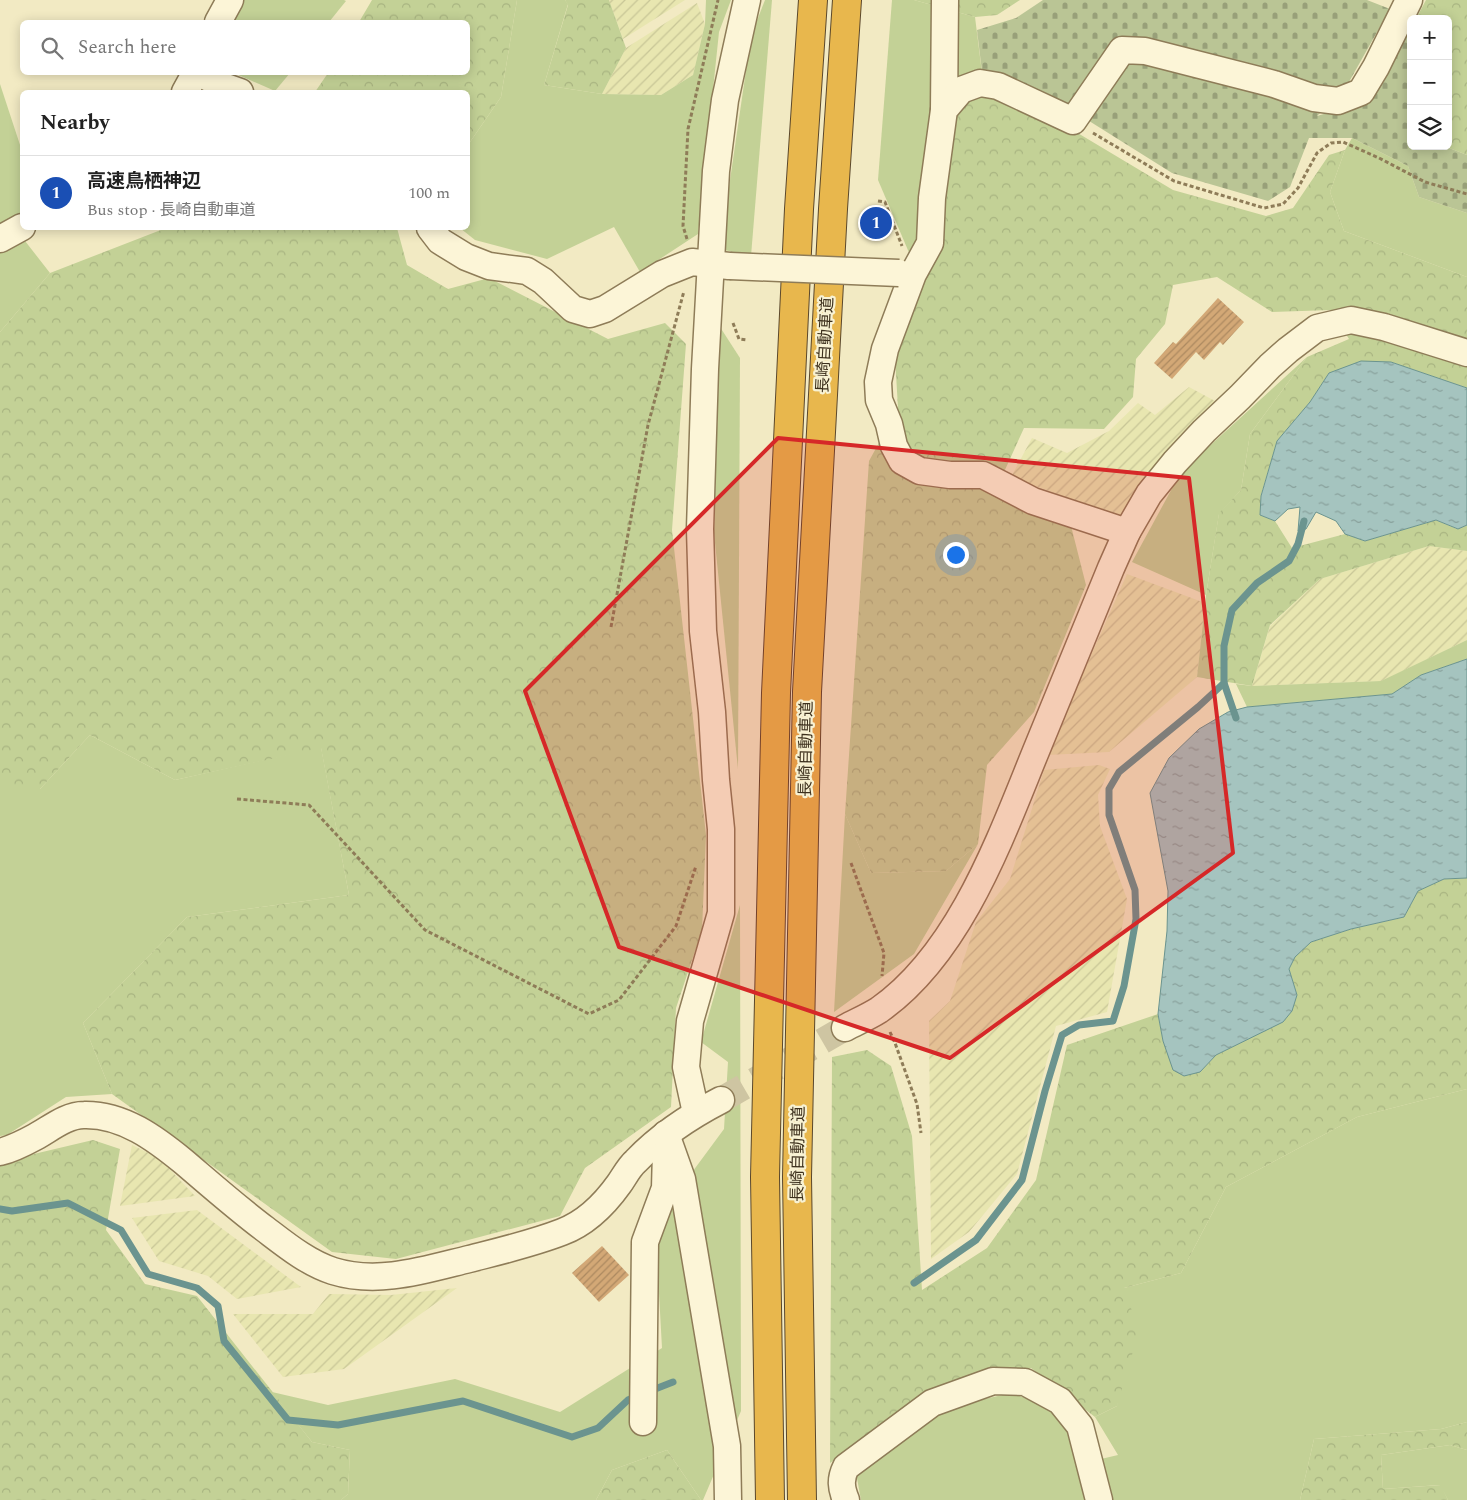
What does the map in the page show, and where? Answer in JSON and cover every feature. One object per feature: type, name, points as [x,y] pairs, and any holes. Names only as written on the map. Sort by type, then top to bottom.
[{"type":"highway","name":"長崎自動車道","points":[[770,1500],[765,1177],[776,692],[799,209],[813,0]]},
{"type":"highway","name":"長崎自動車道","points":[[802,1500],[797,1177],[807,692],[832,209],[847,0]]},
{"type":"street","points":[[219,20],[230,0]]},
{"type":"street","points":[[696,1113],[686,1067],[690,1021],[721,913],[721,830],[712,712],[703,631],[700,529],[705,369],[716,171],[725,100],[747,0]]},
{"type":"street","points":[[945,0],[944,110],[932,198],[930,243],[906,273],[878,382],[879,400],[889,424],[894,446],[902,461],[920,471],[950,475],[983,475],[1033,501],[1127,532]]},
{"type":"street","points":[[944,110],[961,90],[980,83],[998,86],[1073,121],[1122,50],[1145,51],[1274,84],[1314,98],[1338,101],[1361,92],[1409,0]]},
{"type":"street","points":[[186,90],[195,75]]},
{"type":"street","points":[[203,75],[234,90]]},
{"type":"street","points":[[0,240],[20,228]]},
{"type":"street","points":[[432,230],[440,241],[466,257],[489,266],[527,271],[543,281],[573,309],[590,314],[605,309],[662,274],[711,264],[906,273]]},
{"type":"street","points":[[845,1028],[878,1010],[906,986],[930,960],[955,925],[990,862],[1127,532],[1149,494],[1175,462],[1270,366],[1318,328],[1351,320],[1384,326],[1467,353]]},
{"type":"street","points":[[0,1152],[33,1138],[64,1120],[81,1115],[98,1115],[115,1119],[162,1144],[234,1204],[304,1257],[332,1270],[357,1276],[384,1277],[412,1273],[515,1248],[565,1231],[592,1216],[610,1196],[635,1162],[666,1134],[696,1113],[721,1100]]},
{"type":"street","points":[[643,1422],[645,1242],[665,1188],[666,1134]]},
{"type":"street","points":[[666,1134],[684,1189],[726,1446],[728,1500]]},
{"type":"street","points":[[846,1500],[842,1490],[841,1476],[846,1467],[932,1403],[994,1381],[1025,1382],[1060,1401],[1080,1426],[1099,1500]]},
{"type":"path","points":[[611,627],[648,425],[711,264],[684,226],[688,129],[718,0]]},
{"type":"path","points":[[1073,121],[1174,182],[1264,208],[1283,204],[1298,188],[1317,153],[1331,143],[1343,142],[1380,158],[1425,182],[1467,194]]},
{"type":"path","points":[[878,201],[885,202],[906,273]]},
{"type":"path","points":[[237,799],[309,805],[425,930],[589,1014],[619,1000],[676,926],[696,865]]},
{"type":"highlighted area","points":[[778,438],[1189,478],[1233,853],[950,1058],[619,947],[525,691]]},
{"type":"shaded area","points":[[609,0],[685,0],[623,39]]},
{"type":"shaded area","points":[[697,3],[705,24],[693,75],[661,95],[602,94],[626,48]]},
{"type":"shaded area","points":[[1189,387],[1215,401],[1144,477],[1122,518],[1011,477],[1032,438],[1067,453],[1109,431],[1138,403],[1155,415]]},
{"type":"shaded area","points":[[1429,546],[1467,551],[1467,640],[1382,681],[1252,686],[1270,626],[1320,579]]},
{"type":"shaded area","points":[[1127,574],[1205,603],[1197,677],[1109,752],[1047,755]]},
{"type":"shaded area","points":[[1099,765],[1110,769],[1098,795],[1100,826],[1127,899],[1107,1012],[1056,1026],[1017,1174],[969,1232],[931,1259],[929,1021],[950,1001],[976,922],[1010,879],[1044,770]]},
{"type":"shaded area","points":[[132,1145],[159,1158],[195,1196],[120,1206]]},
{"type":"shaded area","points":[[197,1210],[301,1287],[237,1299],[208,1276],[159,1261],[132,1218]]},
{"type":"shaded area","points":[[457,1288],[344,1369],[283,1377],[233,1314],[313,1314],[329,1294],[391,1295]]},
{"type":"green space","points":[[244,0],[346,1],[331,20],[231,20]]},
{"type":"green space","points":[[372,0],[517,0],[501,97],[470,142],[470,90],[316,90],[327,75],[470,75],[470,20],[360,20]]},
{"type":"green space","points":[[517,0],[565,0],[568,4],[544,85],[602,94],[661,95],[693,75],[705,24],[706,0],[731,0],[719,32],[698,234],[640,272],[614,227],[547,259],[475,240],[462,230],[470,230],[470,142],[501,97]]},
{"type":"green space","points":[[565,0],[609,0],[626,48],[602,94],[544,85],[568,5]]},
{"type":"green space","points":[[765,0],[772,0],[751,256],[720,249],[751,36]]},
{"type":"green space","points":[[892,0],[914,0],[975,17],[984,89],[919,276],[878,180]]},
{"type":"green space","points":[[914,0],[1020,0],[997,15],[975,17]]},
{"type":"green space","points":[[1043,0],[1367,0],[1390,9],[1345,89],[1317,116],[1361,103],[1407,34],[1407,150],[1452,149],[1467,155],[1467,213],[1419,197],[1408,166],[1352,138],[1309,138],[1290,187],[1268,201],[1172,173],[1070,109],[982,72],[977,30],[1016,18]]},
{"type":"green space","points":[[1426,0],[1467,0],[1467,155],[1452,149],[1452,15],[1418,15]]},
{"type":"green space","points":[[239,75],[288,75],[276,90]]},
{"type":"green space","points":[[0,84],[20,145],[20,216],[11,223],[50,273],[0,332]]},
{"type":"green space","points":[[984,89],[1076,132],[1173,190],[1266,216],[1293,208],[1329,155],[1345,150],[1330,192],[1344,231],[1467,277],[1467,388],[1391,362],[1329,373],[1310,402],[1277,441],[1261,495],[1260,515],[1275,521],[1292,548],[1345,534],[1365,541],[1436,520],[1457,529],[1467,525],[1467,551],[1429,546],[1320,579],[1270,625],[1252,686],[1197,677],[1206,595],[1219,513],[1241,490],[1250,434],[1307,357],[1349,339],[1331,310],[1272,312],[1217,277],[1173,285],[1165,324],[1136,359],[1133,397],[1104,429],[1024,428],[994,494],[1069,518],[1086,585],[1034,712],[987,765],[978,844],[946,871],[871,873],[845,814],[869,461],[898,408],[895,357],[952,115]]},
{"type":"green space","points":[[1352,138],[1408,166],[1419,197],[1467,213],[1467,277],[1344,231],[1330,192],[1345,150]]},
{"type":"green space","points":[[161,230],[398,230],[407,265],[448,289],[489,278],[608,339],[665,323],[686,344],[672,530],[706,835],[702,930],[676,1008],[671,1107],[585,1168],[560,1216],[396,1259],[332,1252],[112,1094],[83,1023],[187,917],[349,895],[321,748],[175,780],[90,735],[40,789],[0,789],[0,332],[50,273]]},
{"type":"green space","points":[[720,327],[740,358],[738,769],[714,533]]},
{"type":"green space","points":[[1307,357],[1250,434],[1241,490],[1219,514],[1206,595],[1132,562],[1181,472]]},
{"type":"green space","points":[[1467,640],[1467,659],[1421,675],[1392,694],[1247,707],[1236,684],[1252,686],[1381,681]]},
{"type":"green space","points":[[90,735],[175,780],[321,747],[349,895],[187,917],[83,1023],[112,1094],[66,1097],[7,1135],[0,1136],[0,789],[40,789]]},
{"type":"green space","points":[[845,814],[871,873],[946,871],[978,844],[914,954],[834,1012]]},
{"type":"green space","points":[[1467,878],[1467,1089],[1357,1117],[1226,1187],[1181,1273],[1124,1288],[1139,1331],[1117,1406],[1095,1417],[1031,1368],[939,1386],[830,1463],[832,1057],[867,1050],[891,1066],[912,1136],[922,1290],[987,1248],[1036,1180],[1067,1045],[1158,1014],[1163,1041],[1200,1072],[1216,1055],[1232,1047],[1297,995],[1289,970],[1294,957],[1311,942],[1351,929],[1404,917],[1418,891],[1444,879]]},
{"type":"green space","points":[[740,905],[741,1411],[703,1500],[701,1500],[667,1450],[612,1470],[596,1500],[341,1500],[348,1494],[350,1450],[312,1442],[272,1392],[328,1405],[455,1379],[560,1412],[662,1348],[656,1239],[693,1171],[724,1129],[728,1062],[701,1042]]},
{"type":"green space","points":[[1467,1089],[1467,1422],[1441,1429],[1314,1439],[1300,1500],[1110,1500],[1101,1459],[1118,1455],[1095,1417],[1117,1406],[1124,1288],[1181,1273],[1226,1187],[1357,1117]]},
{"type":"green space","points":[[93,1140],[120,1149],[106,1230],[145,1284],[197,1296],[312,1442],[350,1450],[348,1494],[341,1500],[0,1500],[0,1162]]},
{"type":"green space","points":[[1011,1393],[1051,1407],[1071,1435],[1087,1500],[861,1500],[856,1473],[945,1408]]},
{"type":"green space","points":[[1467,1422],[1467,1450],[1450,1445],[1381,1455],[1383,1489],[1441,1485],[1448,1500],[1300,1500],[1314,1439],[1441,1429]]},
{"type":"green space","points":[[1450,1445],[1467,1450],[1467,1500],[1448,1500],[1440,1485],[1383,1489],[1381,1455]]},
{"type":"green space","points":[[667,1450],[701,1500],[596,1500],[612,1470]]},
{"type":"water","points":[[1361,361],[1391,362],[1467,388],[1467,525],[1458,529],[1436,520],[1365,541],[1345,534],[1336,521],[1316,512],[1306,529],[1298,531],[1300,507],[1288,509],[1275,521],[1260,515],[1261,496],[1277,441],[1310,402],[1329,373]]},
{"type":"water","points":[[1467,659],[1467,878],[1444,879],[1418,891],[1404,917],[1351,929],[1311,942],[1295,957],[1289,969],[1297,995],[1292,1011],[1283,1022],[1216,1055],[1200,1072],[1184,1076],[1173,1070],[1163,1041],[1158,1014],[1167,931],[1168,891],[1150,793],[1169,758],[1199,729],[1228,712],[1247,707],[1392,694],[1421,675]]},
{"type":"building","points":[[1218,298],[1244,322],[1223,345],[1220,342],[1204,360],[1196,352],[1172,379],[1154,363],[1173,342],[1176,344]]},
{"type":"building","points":[[602,1246],[629,1275],[599,1302],[572,1273]]},
{"type":"waterway","points":[[914,1283],[976,1240],[1022,1180],[1062,1035],[1079,1025],[1113,1021],[1124,986],[1136,919],[1135,890],[1109,815],[1109,789],[1119,772],[1224,683],[1224,646],[1232,610],[1257,583],[1289,561],[1298,544],[1304,521]]},
{"type":"waterway","points":[[1224,683],[1236,718]]},
{"type":"waterway","points":[[0,1209],[12,1211],[68,1203],[121,1230],[148,1274],[197,1288],[218,1306],[224,1341],[288,1420],[338,1425],[463,1401],[572,1437],[598,1428],[628,1400],[637,1396]]},
{"type":"waterway","points":[[650,1391],[673,1382]]},
{"type":"tunnel","points":[[721,1100],[845,1028]]},
{"type":"place","name":"高速鳥栖神辺","points":[[876,223]]}]
